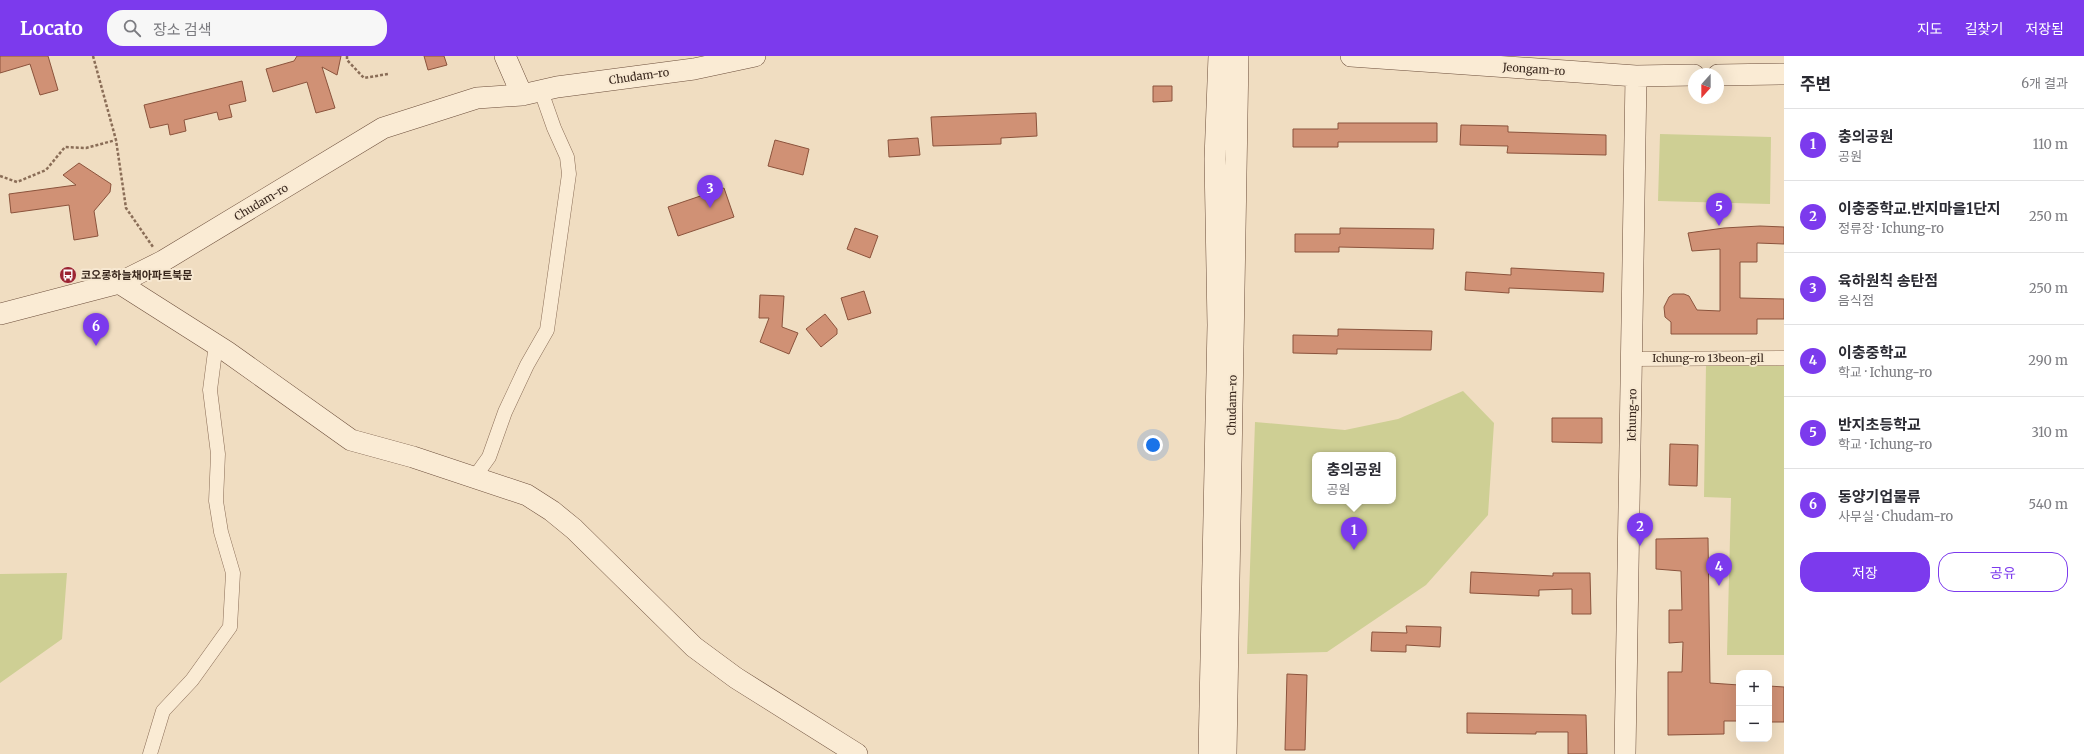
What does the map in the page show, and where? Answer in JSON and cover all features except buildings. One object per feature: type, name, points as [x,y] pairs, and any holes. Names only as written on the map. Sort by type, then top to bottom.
[{"type":"street","points":[[474,478],[489,457],[506,412],[527,365],[547,330],[569,174],[568,156],[554,128],[532,93],[505,56]]},
{"type":"street","name":"Chudam-ro","points":[[0,314],[120,283],[163,261],[383,128],[477,98],[532,93],[556,87],[694,69],[755,56]]},
{"type":"street","name":"Chudam-ro","points":[[1209,754],[1218,333],[1216,159],[1219,56]]},
{"type":"street","name":"Chudam-ro","points":[[1226,754],[1238,56]]},
{"type":"street","name":"Jeongam-ro","points":[[1351,56],[1636,76],[1688,75]]},
{"type":"street","points":[[1724,75],[1784,74]]},
{"type":"street","name":"Ichung-ro","points":[[1625,754],[1633,359],[1636,76]]},
{"type":"street","points":[[120,283],[216,344],[351,440],[413,457],[528,495],[552,511],[574,529],[694,647],[736,678],[857,754]]},
{"type":"street","points":[[150,754],[163,711],[192,680],[230,627],[233,573],[221,532],[216,500],[218,454],[210,390],[216,344]]},
{"type":"street","name":"Ichung-ro 13beon-gil","points":[[1633,359],[1784,358]]},
{"type":"path","points":[[93,56],[116,140],[126,208],[163,261]]},
{"type":"path","points":[[347,56],[347,60],[364,78],[388,74]]},
{"type":"path","points":[[0,176],[17,182],[46,170],[65,147],[86,148],[116,140]]},
{"type":"green space","points":[[1660,134],[1771,137],[1770,204],[1658,201]]},
{"type":"green space","points":[[1706,365],[1784,366],[1784,655],[1727,655],[1731,498],[1704,497]]},
{"type":"green space","points":[[1463,391],[1494,423],[1488,515],[1426,585],[1327,652],[1247,654],[1255,422],[1345,430],[1398,419]]},
{"type":"green space","points":[[67,573],[62,639],[0,683],[0,574]]},
{"type":"place","name":"육하원칙 송탄점","points":[[710,208]]},
{"type":"place","name":"반지초등학교","points":[[1719,226]]},
{"type":"place","name":"코오롱하늘채아파트북문","points":[[68,275]]},
{"type":"place","name":"동양기업물류","points":[[96,346]]},
{"type":"place","name":"이충중학교.반지마을1단지","points":[[1640,546]]},
{"type":"place","name":"충의공원","points":[[1354,550]]},
{"type":"place","name":"이충중학교","points":[[1719,586]]}]
